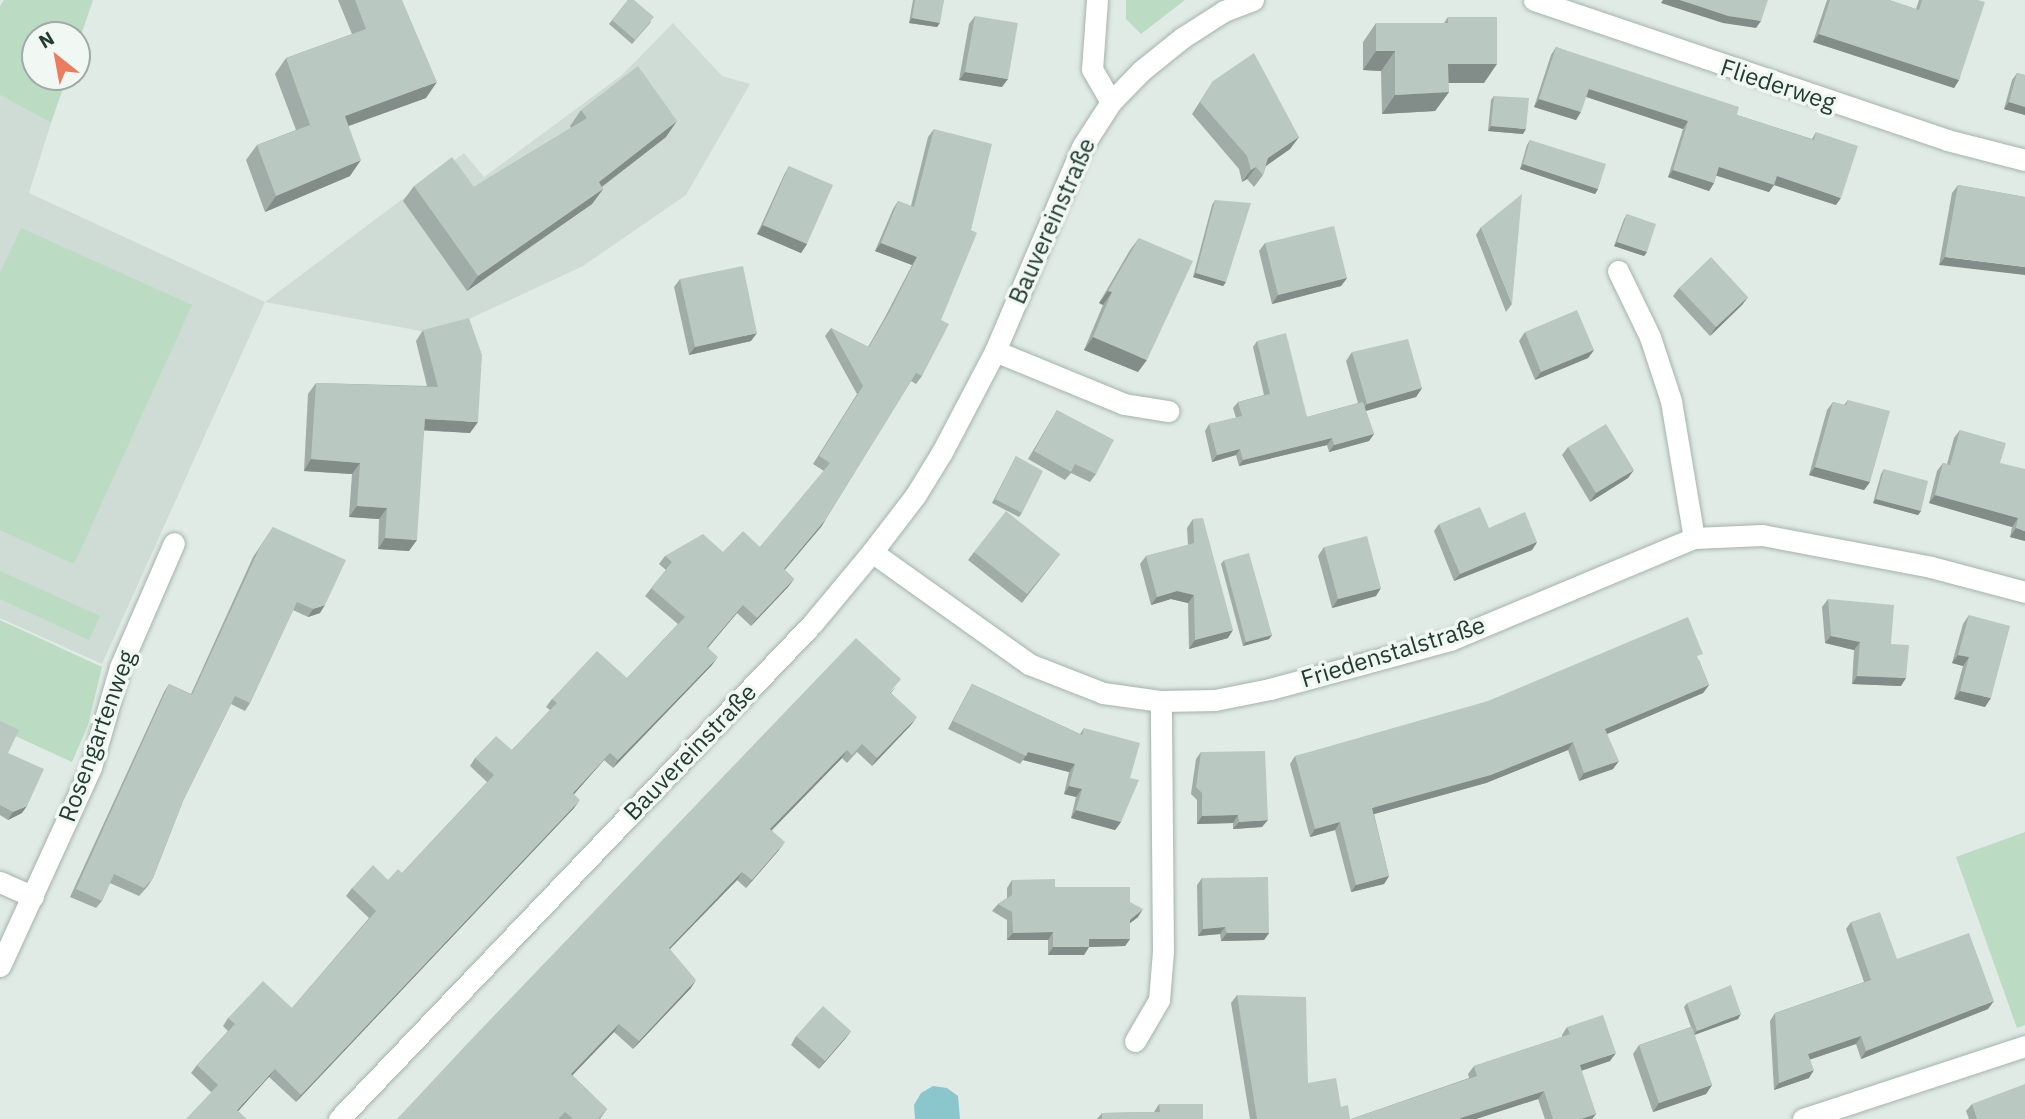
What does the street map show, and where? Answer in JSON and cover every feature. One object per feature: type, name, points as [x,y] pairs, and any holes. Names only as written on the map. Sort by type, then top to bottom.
[{"type":"street","points":[[1097,0],[1092,69],[1111,102]]},
{"type":"street","name":"Bauvereinstraße","points":[[339,1119],[812,624],[872,552],[915,496],[995,351],[1082,147],[1111,102],[1141,71],[1182,37],[1224,11],[1253,0]]},
{"type":"street","name":"Fliederweg","points":[[1534,0],[1947,141],[2025,160]]},
{"type":"street","points":[[1618,271],[1650,337],[1671,401],[1694,538]]},
{"type":"street","points":[[995,351],[1124,404],[1168,411]]},
{"type":"street","name":"Friedenstalstraße","points":[[872,552],[1029,664],[1103,693],[1161,701],[1215,700],[1270,690],[1450,640],[1694,538],[1762,535],[1931,568],[2025,592]]},
{"type":"street","name":"Rosengartenweg","points":[[0,967],[91,767],[120,667],[174,542]]},
{"type":"street","points":[[1135,1041],[1159,1000],[1163,951],[1161,701]]},
{"type":"street","points":[[0,882],[33,897]]},
{"type":"street","points":[[1803,1119],[2025,1046]]},
{"type":"shaded area","points":[[673,23],[722,76],[750,84],[686,195],[583,266],[437,334],[265,302],[464,153],[484,177],[622,75]]},
{"type":"shaded area","points":[[0,95],[51,123],[29,193],[265,302],[102,664],[0,618]]},
{"type":"green space","points":[[4,0],[93,0],[86,21],[21,21],[21,91],[62,91],[51,123],[0,95],[0,6]]},
{"type":"green space","points":[[1126,0],[1185,0],[1141,34],[1126,19]]},
{"type":"green space","points":[[21,228],[192,305],[74,564],[0,530],[0,273]]},
{"type":"green space","points":[[0,571],[100,616],[89,640],[0,599]]},
{"type":"green space","points":[[0,620],[102,667],[88,725],[72,762],[0,729]]},
{"type":"green space","points":[[2025,832],[2025,1025],[2017,1028],[1956,857]]},
{"type":"water","points":[[933,1086],[947,1088],[958,1096],[960,1119],[915,1119],[914,1105],[921,1093]]},
{"type":"building","points":[[355,0],[402,0],[437,82],[345,116],[361,160],[276,196],[257,145],[310,125],[286,58],[366,29]]},
{"type":"building","points":[[628,0],[634,0],[654,17],[635,40],[612,20]]},
{"type":"building","points":[[915,0],[944,0],[940,23],[912,18]]},
{"type":"building","points":[[1680,0],[1768,0],[1761,21],[1728,16]]},
{"type":"building","points":[[1830,0],[1889,0],[1919,10],[1922,0],[1985,2],[1959,80],[1819,34]]},
{"type":"building","points":[[975,16],[1018,23],[1008,79],[965,72]]},
{"type":"building","points":[[1448,17],[1497,17],[1497,64],[1448,64],[1449,92],[1395,95],[1395,51],[1376,51],[1376,23],[1448,23]]},
{"type":"building","points":[[1556,47],[1739,107],[1737,115],[1814,140],[1816,132],[1858,146],[1841,198],[1777,176],[1774,185],[1719,167],[1714,183],[1673,170],[1688,121],[1589,89],[1581,112],[1539,99]]},
{"type":"building","points":[[1254,53],[1299,137],[1268,158],[1263,175],[1256,167],[1251,170],[1247,156],[1200,102],[1213,81]]},
{"type":"building","points":[[638,66],[677,121],[599,182],[603,189],[478,276],[414,186],[452,157],[474,187],[587,118],[581,110]]},
{"type":"building","points":[[2017,73],[2025,75],[2025,107],[2009,102]]},
{"type":"building","points":[[1494,96],[1529,98],[1526,129],[1491,126]]},
{"type":"building","points":[[934,129],[992,144],[971,230],[977,233],[941,320],[949,324],[922,376],[916,373],[826,519],[784,569],[794,579],[757,618],[743,605],[707,647],[718,657],[618,760],[610,753],[573,793],[580,800],[301,1095],[275,1069],[237,1110],[247,1119],[186,1119],[218,1085],[197,1065],[235,1024],[228,1018],[263,981],[292,1008],[376,911],[352,888],[373,865],[388,880],[398,869],[402,873],[494,775],[475,758],[496,736],[512,750],[557,703],[552,699],[597,651],[627,678],[685,617],[651,588],[672,562],[665,556],[703,534],[723,552],[743,531],[760,547],[830,463],[819,456],[863,386],[831,328],[869,347],[890,311],[917,257],[881,243],[898,201],[914,207]]},
{"type":"building","points":[[1530,140],[1606,164],[1598,189],[1523,164]]},
{"type":"building","points":[[789,166],[833,185],[807,244],[763,225]]},
{"type":"building","points":[[1958,185],[2025,197],[2025,267],[1945,257]]},
{"type":"building","points":[[1522,194],[1512,304],[1481,227]]},
{"type":"building","points":[[1215,200],[1251,203],[1226,282],[1196,273]]},
{"type":"building","points":[[1627,214],[1656,224],[1647,252],[1617,242]]},
{"type":"building","points":[[1334,226],[1347,278],[1278,295],[1265,243]]},
{"type":"building","points":[[1139,238],[1193,261],[1147,360],[1093,337],[1112,292],[1108,291]]},
{"type":"building","points":[[1711,257],[1748,297],[1716,327],[1679,288]]},
{"type":"building","points":[[743,266],[757,333],[695,347],[680,279]]},
{"type":"building","points":[[1577,310],[1594,350],[1541,372],[1525,332]]},
{"type":"building","points":[[469,318],[482,355],[478,422],[425,419],[417,540],[385,538],[387,508],[357,506],[360,463],[311,459],[316,383],[438,387],[423,330]]},
{"type":"building","points":[[1286,333],[1307,417],[1363,402],[1374,434],[1334,445],[1332,438],[1243,460],[1240,449],[1217,455],[1209,424],[1242,416],[1238,402],[1270,394],[1257,341]]},
{"type":"building","points":[[1408,339],[1422,388],[1367,404],[1352,352]]},
{"type":"building","points":[[1848,400],[1890,411],[1870,482],[1815,467],[1833,402],[1846,405]]},
{"type":"building","points":[[1057,410],[1114,440],[1096,474],[1075,464],[1071,472],[1034,451]]},
{"type":"building","points":[[1606,424],[1634,470],[1596,493],[1568,447]]},
{"type":"building","points":[[1960,430],[2006,443],[2000,463],[2025,469],[2025,531],[2016,528],[2018,518],[1935,495],[1943,463],[1950,465]]},
{"type":"building","points":[[1016,456],[1043,471],[1022,513],[995,499]]},
{"type":"building","points":[[1884,469],[1928,481],[1921,511],[1876,499]]},
{"type":"building","points":[[1480,507],[1489,528],[1525,512],[1537,542],[1460,574],[1439,524]]},
{"type":"building","points":[[1006,511],[1060,554],[1027,594],[974,552]]},
{"type":"building","points":[[1203,518],[1233,630],[1195,640],[1194,595],[1177,591],[1157,597],[1146,556],[1194,543],[1193,519]]},
{"type":"building","points":[[273,527],[346,560],[325,605],[313,609],[297,602],[250,703],[235,696],[183,801],[153,878],[144,888],[114,874],[102,901],[76,889],[169,684],[192,695],[259,549]]},
{"type":"building","points":[[1367,536],[1381,588],[1338,599],[1324,547]]},
{"type":"building","points":[[1249,553],[1272,635],[1246,642],[1224,560]]},
{"type":"building","points":[[1828,599],[1894,605],[1891,644],[1909,645],[1906,678],[1857,676],[1860,642],[1831,636]]},
{"type":"building","points":[[1969,615],[2010,626],[1991,698],[1960,691],[1969,657],[1958,655]]},
{"type":"building","points":[[1688,617],[1703,654],[1697,656],[1709,685],[1605,729],[1619,761],[1584,773],[1573,742],[1491,775],[1372,808],[1389,876],[1356,885],[1340,822],[1315,829],[1295,756],[1488,701]]},
{"type":"building","points":[[856,638],[901,679],[890,692],[917,717],[877,758],[862,744],[852,755],[847,750],[770,829],[785,842],[752,880],[742,872],[669,948],[696,980],[639,1041],[619,1024],[571,1074],[607,1109],[598,1119],[573,1119],[565,1112],[558,1119],[397,1119],[466,1045]]},
{"type":"building","points":[[972,684],[1082,735],[1084,728],[1140,743],[1130,778],[1139,780],[1121,822],[1076,810],[1082,789],[1069,786],[1075,764],[1028,752],[1026,756],[953,721]]},
{"type":"building","points":[[0,721],[19,730],[8,753],[44,769],[27,806],[13,812],[0,805]]},
{"type":"building","points":[[1265,751],[1268,820],[1239,822],[1238,815],[1202,816],[1202,793],[1196,787],[1201,752]]},
{"type":"building","points":[[1268,877],[1269,933],[1227,933],[1225,927],[1203,929],[1202,878]]},
{"type":"building","points":[[1055,879],[1055,887],[1130,887],[1130,902],[1143,909],[1130,920],[1130,939],[1089,939],[1089,947],[1053,947],[1053,932],[1013,933],[1012,912],[998,904],[1012,895],[1012,880]]},
{"type":"building","points":[[1880,912],[1897,959],[1969,933],[1994,1001],[1866,1051],[1861,1036],[1808,1054],[1814,1070],[1779,1083],[1775,1013],[1871,980],[1851,922]]},
{"type":"building","points":[[1731,985],[1741,1014],[1697,1031],[1687,1003]]},
{"type":"building","points":[[1237,995],[1306,997],[1308,1083],[1336,1078],[1341,1107],[1348,1105],[1350,1119],[1257,1119]]},
{"type":"building","points":[[823,1006],[851,1031],[825,1061],[796,1036]]},
{"type":"building","points":[[1603,1015],[1616,1053],[1580,1065],[1596,1114],[1581,1119],[1553,1119],[1544,1091],[1460,1119],[1351,1119],[1477,1076],[1474,1066],[1570,1034],[1567,1027]]},
{"type":"building","points":[[1692,1027],[1712,1085],[1659,1103],[1639,1045]]},
{"type":"building","points":[[2025,1084],[2025,1119],[1977,1119],[1972,1104]]},
{"type":"building","points":[[1159,1104],[1203,1104],[1203,1119],[1102,1119],[1102,1113],[1160,1112]]}]
